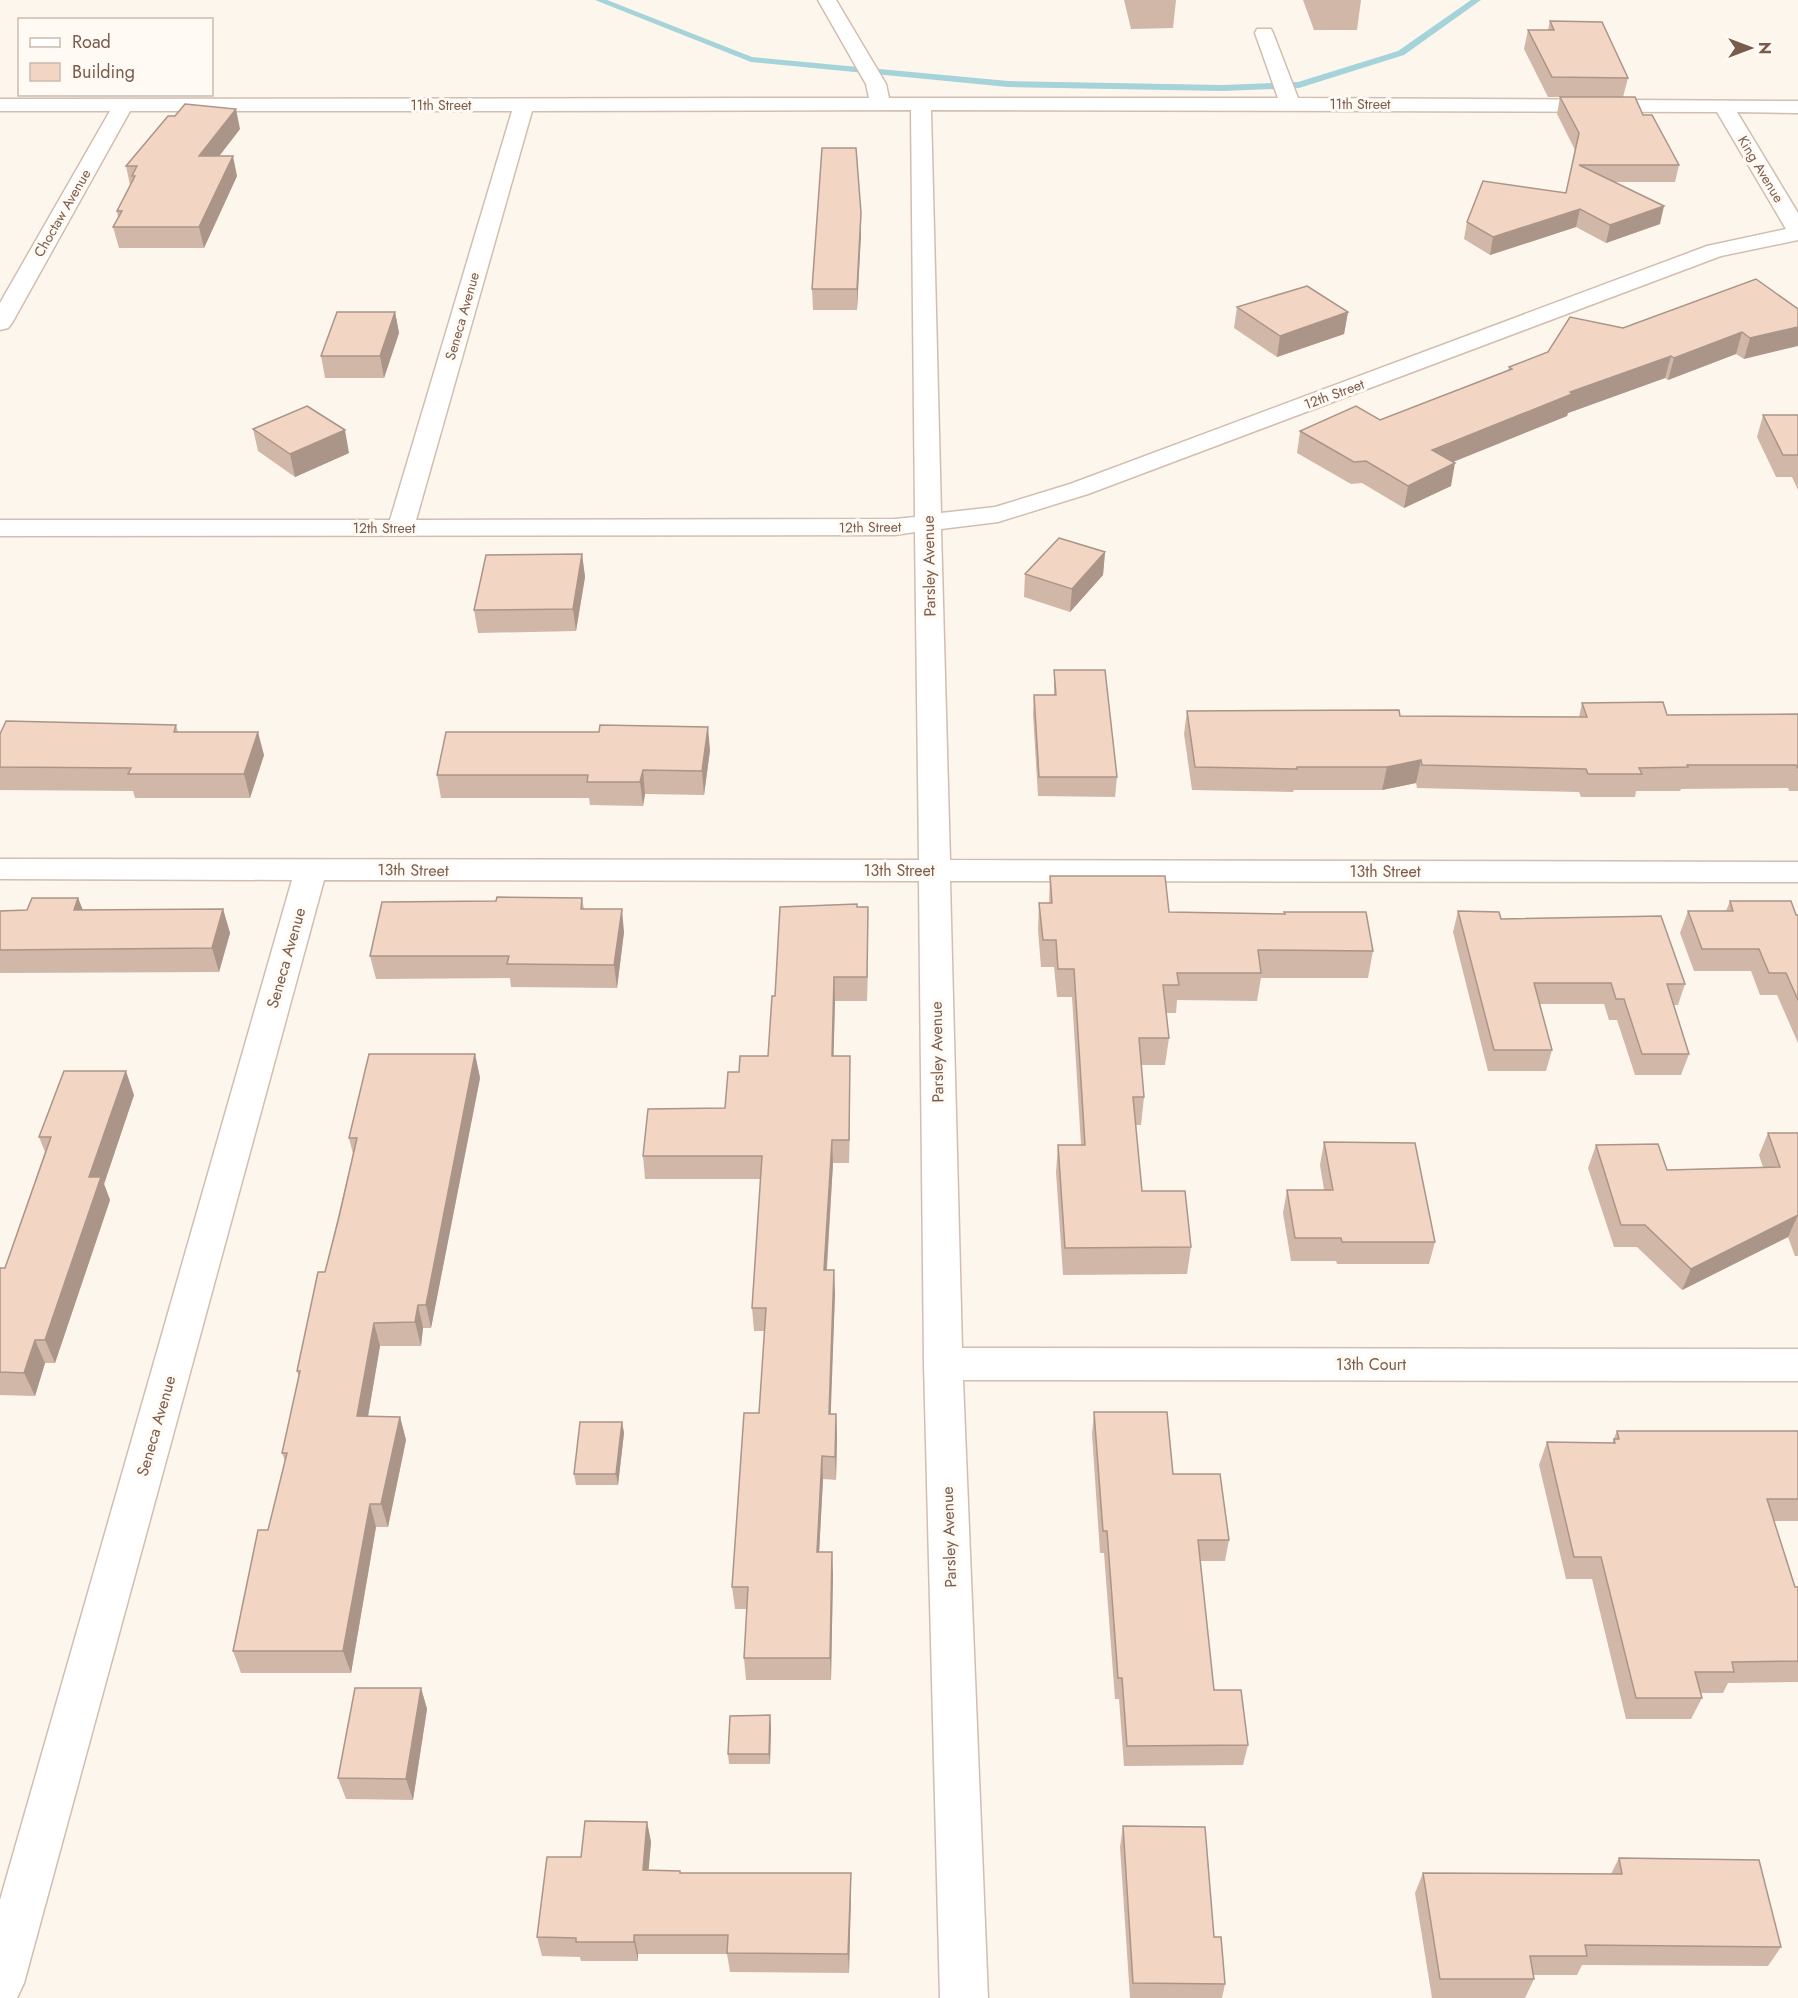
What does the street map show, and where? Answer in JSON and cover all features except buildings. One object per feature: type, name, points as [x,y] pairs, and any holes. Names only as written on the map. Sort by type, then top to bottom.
[{"type":"street","points":[[827,0],[876,84],[881,105]]},
{"type":"street","points":[[1264,33],[1285,90]]},
{"type":"street","name":"11th Street","points":[[0,105],[921,105],[1285,90],[1724,107],[1798,107]]},
{"type":"street","name":"Choctaw Avenue","points":[[0,323],[124,104]]},
{"type":"street","name":"Seneca Avenue","points":[[401,528],[524,105]]},
{"type":"street","name":"Parsley Avenue","points":[[921,105],[943,1364],[964,1998]]},
{"type":"street","name":"King Avenue","points":[[1724,107],[1798,232]]},
{"type":"street","name":"12th Street","points":[[0,528],[895,527],[998,514],[1078,489],[1715,251],[1798,232]]},
{"type":"street","name":"13th Street","points":[[0,869],[1798,872]]},
{"type":"street","name":"Seneca Avenue","points":[[0,1983],[311,869]]},
{"type":"street","name":"13th Court","points":[[943,1364],[1798,1365]]},
{"type":"waterway","points":[[599,0],[751,59],[1008,84],[1223,88],[1299,85],[1401,53],[1477,0]]}]
